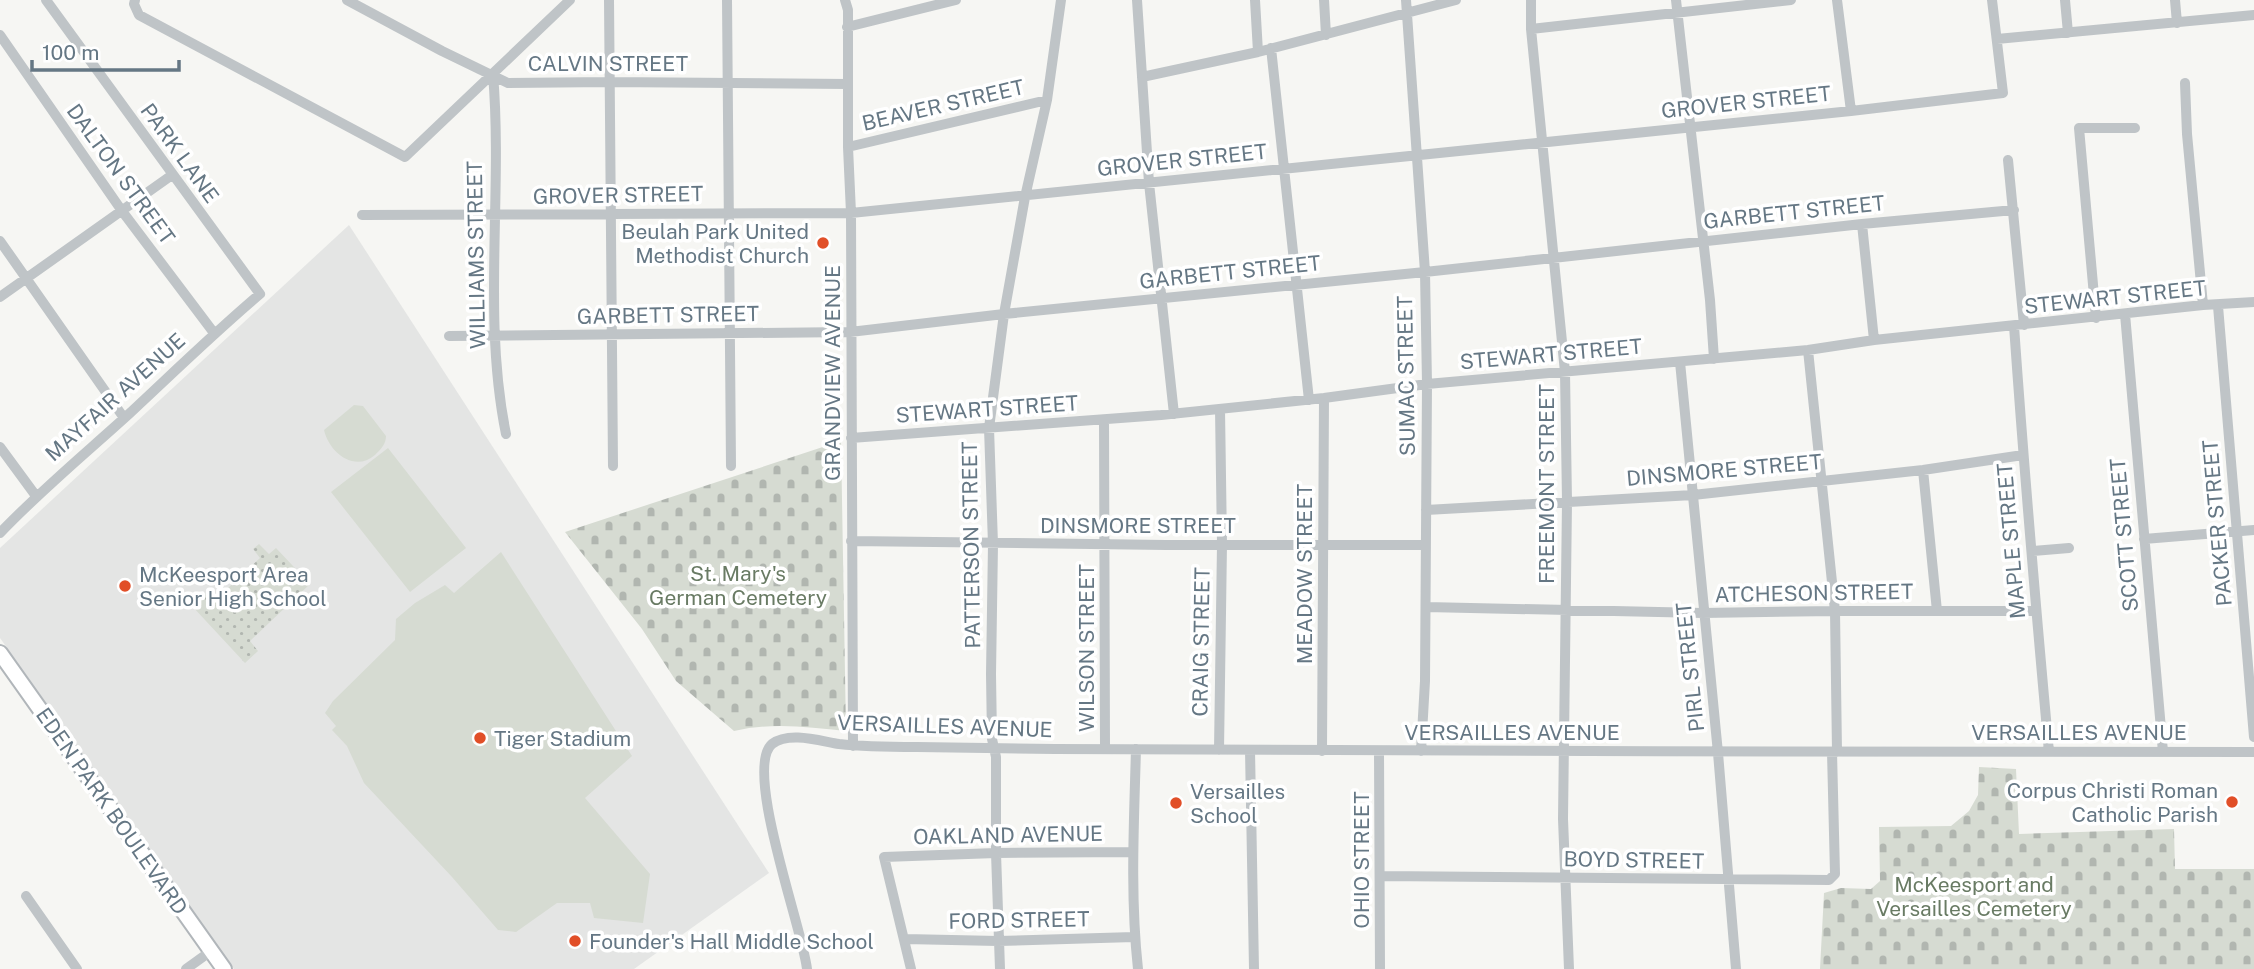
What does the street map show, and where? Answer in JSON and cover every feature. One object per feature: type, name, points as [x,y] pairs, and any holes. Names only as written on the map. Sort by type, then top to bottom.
[{"type":"main road","name":"EDEN PARK BOULEVARD","points":[[0,653],[224,969]]},
{"type":"street","name":"PARK LANE","points":[[46,0],[260,294]]},
{"type":"street","points":[[135,0],[139,15],[405,157],[567,1]]},
{"type":"street","name":"CALVIN STREET","points":[[347,0],[508,83],[848,84]]},
{"type":"street","points":[[609,0],[613,466]]},
{"type":"street","points":[[727,0],[731,466]]},
{"type":"street","name":"GRANDVIEW AVENUE","points":[[845,0],[848,10],[851,213],[853,746]]},
{"type":"street","points":[[847,27],[956,0]]},
{"type":"street","name":"PATTERSON STREET","points":[[1000,969],[996,757],[992,739],[993,544],[989,428],[1004,314],[1025,197],[1047,100],[1061,0]]},
{"type":"street","points":[[1137,0],[1149,183],[1174,414]]},
{"type":"street","points":[[1255,0],[1258,52]]},
{"type":"street","points":[[1324,0],[1326,35]]},
{"type":"street","name":"SUMAC STREET","points":[[1406,0],[1409,12],[1424,272],[1427,384],[1425,681],[1421,751]]},
{"type":"street","points":[[1142,77],[1258,52],[1456,0]]},
{"type":"street","name":"FREEMONT STREET","points":[[1531,0],[1531,29],[1544,142],[1547,201],[1566,372],[1563,752],[1564,878],[1569,969]]},
{"type":"street","points":[[1676,0],[1710,300],[1714,359]]},
{"type":"street","points":[[1531,29],[1791,0]]},
{"type":"street","points":[[1837,0],[1851,111]]},
{"type":"street","points":[[1992,0],[1997,39],[2254,15]]},
{"type":"street","points":[[2065,0],[2068,33]]},
{"type":"street","points":[[2175,0],[2177,23]]},
{"type":"street","name":"DALTON STREET","points":[[0,35],[122,211],[214,333]]},
{"type":"street","name":"GROVER STREET","points":[[362,215],[851,213],[1851,111],[2003,93],[1997,39]]},
{"type":"street","points":[[1271,48],[1309,400]]},
{"type":"street","name":"WILLIAMS STREET","points":[[492,74],[494,335],[506,434]]},
{"type":"street","points":[[2185,83],[2187,134],[2203,305]]},
{"type":"street","name":"BEAVER STREET","points":[[848,147],[1047,100]]},
{"type":"street","points":[[2096,318],[2078,128],[2135,128]]},
{"type":"street","name":"MAPLE STREET","points":[[2008,160],[2017,267],[2023,455],[2049,752]]},
{"type":"street","points":[[0,297],[172,175]]},
{"type":"street","name":"GARBETT STREET","points":[[449,336],[850,332],[2014,210]]},
{"type":"street","points":[[1862,224],[1874,340]]},
{"type":"street","points":[[0,242],[124,418]]},
{"type":"street","name":"MAYFAIR AVENUE","points":[[0,533],[36,496],[260,294]]},
{"type":"street","name":"STEWART STREET","points":[[851,438],[1174,414],[1427,384],[1808,350],[1874,340],[2254,302]]},
{"type":"street","name":"PACKER STREET","points":[[2217,306],[2254,737]]},
{"type":"street","name":"SCOTT STREET","points":[[2125,314],[2163,752]]},
{"type":"street","name":"BOYD STREET","points":[[1381,876],[1829,880],[1835,874],[1835,611],[1808,350]]},
{"type":"street","name":"PIRL STREET","points":[[1680,362],[1736,969]]},
{"type":"street","name":"MEADOW STREET","points":[[1322,751],[1324,398]]},
{"type":"street","name":"CRAIG STREET","points":[[1219,750],[1222,544],[1220,409]]},
{"type":"street","name":"WILSON STREET","points":[[1104,420],[1105,749]]},
{"type":"street","points":[[0,447],[36,496]]},
{"type":"street","name":"DINSMORE STREET","points":[[1426,510],[1693,495],[1923,470],[2023,455]]},
{"type":"street","points":[[1923,470],[1937,611]]},
{"type":"street","points":[[2144,539],[2254,530]]},
{"type":"street","name":"DINSMORE STREET","points":[[851,541],[1105,545],[1425,545]]},
{"type":"street","points":[[2033,551],[2068,548]]},
{"type":"street","name":"ATCHESON STREET","points":[[1426,607],[1703,614],[2035,611]]},
{"type":"street","name":"VERSAILLES AVENUE","points":[[807,969],[805,949],[779,862],[763,774],[764,755],[771,745],[792,737],[853,746],[995,748],[1718,753],[2254,752]]},
{"type":"street","points":[[1136,749],[1133,852],[1134,937],[1138,969]]},
{"type":"street","points":[[1250,750],[1254,969]]},
{"type":"street","name":"OHIO STREET","points":[[1379,751],[1380,969]]},
{"type":"street","name":"OAKLAND AVENUE","points":[[905,939],[884,857],[1133,852]]},
{"type":"street","points":[[26,897],[77,969]]},
{"type":"street","name":"FORD STREET","points":[[905,939],[998,941],[1134,937]]},
{"type":"street","points":[[905,939],[911,969]]},
{"type":"street","points":[[186,969],[211,951]]},
{"type":"shaded area","points":[[349,225],[769,873],[634,969],[234,969],[0,638],[0,548]]},
{"type":"green space","points":[[354,405],[363,406],[386,436],[384,444],[375,455],[359,462],[344,458],[337,452],[331,446],[324,430]]},
{"type":"green space","name":"St. Mary's German Cemetery","points":[[841,441],[846,731],[776,726],[734,731],[676,681],[642,629],[565,532]]},
{"type":"green space","points":[[388,448],[466,548],[410,592],[331,492]]},
{"type":"green space","points":[[259,544],[269,554],[276,548],[310,584],[250,641],[258,651],[245,663],[192,606],[205,594],[213,602],[260,558],[253,549]]},
{"type":"green space","name":"Tiger Stadium","points":[[501,552],[632,756],[585,798],[650,874],[643,923],[594,918],[590,903],[557,903],[516,932],[498,930],[364,783],[347,746],[332,730],[336,726],[325,713],[333,701],[395,640],[396,619],[415,603],[445,585],[454,593]]},
{"type":"green space","name":"McKeesport and Versailles Cemetery","points":[[1979,767],[2016,769],[2019,834],[2174,829],[2175,869],[2254,869],[2254,969],[1820,969],[1824,893],[1841,888],[1871,889],[1880,881],[1879,827],[1951,826],[1969,811],[1978,795]]},
{"type":"place","name":"Beulah Park United Methodist Church","points":[[823,243]]},
{"type":"place","name":"McKeesport Area Senior High School","points":[[125,586]]},
{"type":"place","name":"Tiger Stadium","points":[[480,738]]},
{"type":"place","name":"Corpus Christi Roman Catholic Parish","points":[[2232,802]]},
{"type":"place","name":"Versailles School","points":[[1176,803]]},
{"type":"place","name":"Founder's Hall Middle School","points":[[575,941]]}]
